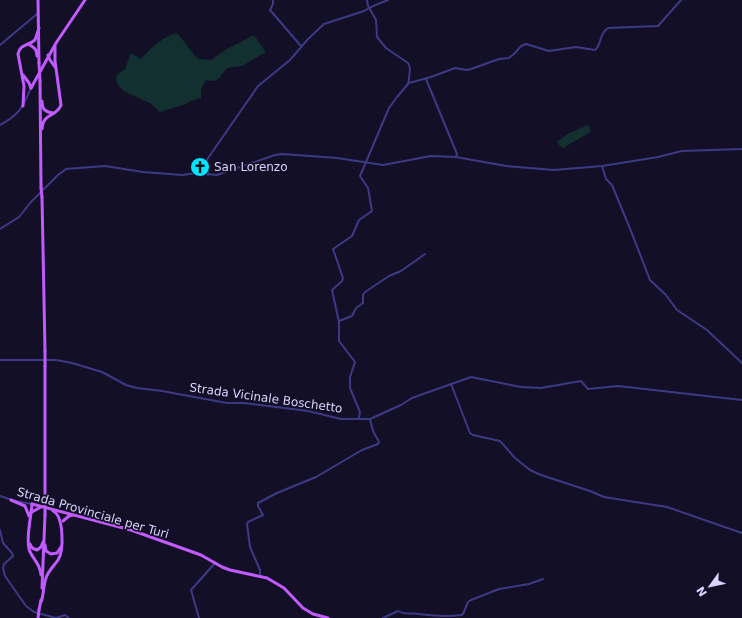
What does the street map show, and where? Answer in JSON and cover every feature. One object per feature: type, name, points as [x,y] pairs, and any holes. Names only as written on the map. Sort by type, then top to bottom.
[{"type":"main road","points":[[38,0],[45,351],[45,515],[41,602]]},
{"type":"main road","points":[[31,88],[48,55],[85,0]]},
{"type":"main road","points":[[23,106],[24,86],[18,54],[19,49],[35,40],[39,28]]},
{"type":"main road","points":[[40,134],[46,117],[55,113],[61,105],[54,67],[54,51],[56,43]]},
{"type":"main road","points":[[28,44],[34,47],[37,51],[39,62]]},
{"type":"main road","points":[[48,55],[54,61]]},
{"type":"main road","points":[[48,55],[54,67]]},
{"type":"main road","points":[[42,67],[48,63],[54,67]]},
{"type":"main road","points":[[22,73],[31,88]]},
{"type":"main road","points":[[26,79],[33,78],[37,75]]},
{"type":"main road","points":[[24,86],[31,88]]},
{"type":"main road","points":[[40,92],[43,108],[46,111],[55,113]]},
{"type":"main road","points":[[11,500],[21,504],[29,513]]},
{"type":"main road","points":[[32,504],[29,513],[30,552],[39,566],[42,584]]},
{"type":"main road","name":"Strada Provinciale per Turi","points":[[32,504],[130,530],[201,555],[222,567],[235,572],[267,578],[284,588],[299,604],[306,609],[319,616],[328,618]]},
{"type":"main road","points":[[29,513],[43,507],[55,512],[61,521]]},
{"type":"main road","points":[[38,618],[46,579],[58,561],[60,555],[61,521],[63,512]]},
{"type":"main road","points":[[61,521],[69,516],[76,515]]},
{"type":"main road","points":[[29,542],[32,548],[37,550],[42,543],[44,532]]},
{"type":"main road","points":[[44,532],[45,548],[49,553],[57,553],[61,546]]},
{"type":"street","points":[[273,0],[270,10],[302,46]]},
{"type":"street","points":[[367,0],[376,20],[377,35],[382,44],[409,65],[408,84]]},
{"type":"street","points":[[208,175],[206,161],[255,90],[290,60],[324,24],[361,12],[388,0]]},
{"type":"street","points":[[359,418],[360,412],[350,388],[350,377],[354,360],[339,341],[339,321],[332,290],[342,281],[343,278],[333,249],[352,236],[359,220],[372,211],[368,188],[361,178],[390,108],[397,97],[408,84],[455,68],[467,70],[499,59],[509,58],[521,46],[526,44],[549,51],[576,47],[595,50],[598,48],[601,37],[606,29],[611,27],[658,26],[681,0]]},
{"type":"street","points":[[0,45],[38,13]]},
{"type":"street","points":[[426,79],[457,154],[456,157]]},
{"type":"street","points":[[0,125],[16,115],[23,106],[31,88]]},
{"type":"street","points":[[0,229],[16,220],[42,189],[66,169],[105,166],[143,172],[182,175],[196,173],[220,175],[275,155],[282,154],[337,158],[386,165],[431,156],[456,157],[506,166],[554,170],[602,166],[658,157],[682,151],[742,149]]},
{"type":"street","points":[[602,166],[606,179],[612,185],[650,280],[666,295],[677,310],[707,330],[742,363]]},
{"type":"street","points":[[339,321],[352,316],[356,308],[363,303],[363,295],[365,292],[388,276],[401,271],[424,254]]},
{"type":"street","name":"Strada Vicinale Boschetto","points":[[0,360],[56,360],[102,372],[131,386],[227,403],[244,403],[289,408],[336,418],[370,419],[401,405],[412,398],[471,377],[521,387],[540,388],[581,381],[588,389],[618,386],[742,400]]},
{"type":"street","points":[[451,384],[470,433],[500,441],[515,458],[534,473],[609,498],[667,507],[742,533]]},
{"type":"street","points":[[260,576],[260,570],[250,547],[247,524],[248,522],[263,515],[258,503],[290,487],[316,477],[362,450],[378,444],[379,442],[373,432],[370,419]]},
{"type":"street","name":"Strada Provinciale per Turi","points":[[0,496],[11,500],[32,504]]},
{"type":"street","points":[[0,530],[3,543],[13,556],[4,564],[3,568],[5,576],[23,603],[34,612],[56,618],[65,615],[69,618]]},
{"type":"street","points":[[199,618],[191,590],[215,563]]},
{"type":"street","points":[[383,618],[398,611],[404,614],[414,613],[442,617],[461,616],[467,603],[471,600],[499,589],[530,584],[543,579]]},
{"type":"green space","points":[[176,33],[199,59],[211,60],[225,50],[254,35],[266,52],[242,66],[227,68],[218,79],[214,81],[206,80],[201,89],[201,98],[160,112],[150,103],[125,92],[118,85],[116,80],[117,75],[125,69],[131,53],[141,59],[157,43]]},
{"type":"green space","points":[[588,125],[591,131],[589,133],[563,148],[557,142],[569,133]]},
{"type":"green space","points":[[204,162],[207,171],[206,173],[194,172],[193,170]]},
{"type":"place","name":"San Lorenzo","points":[[200,167]]}]
